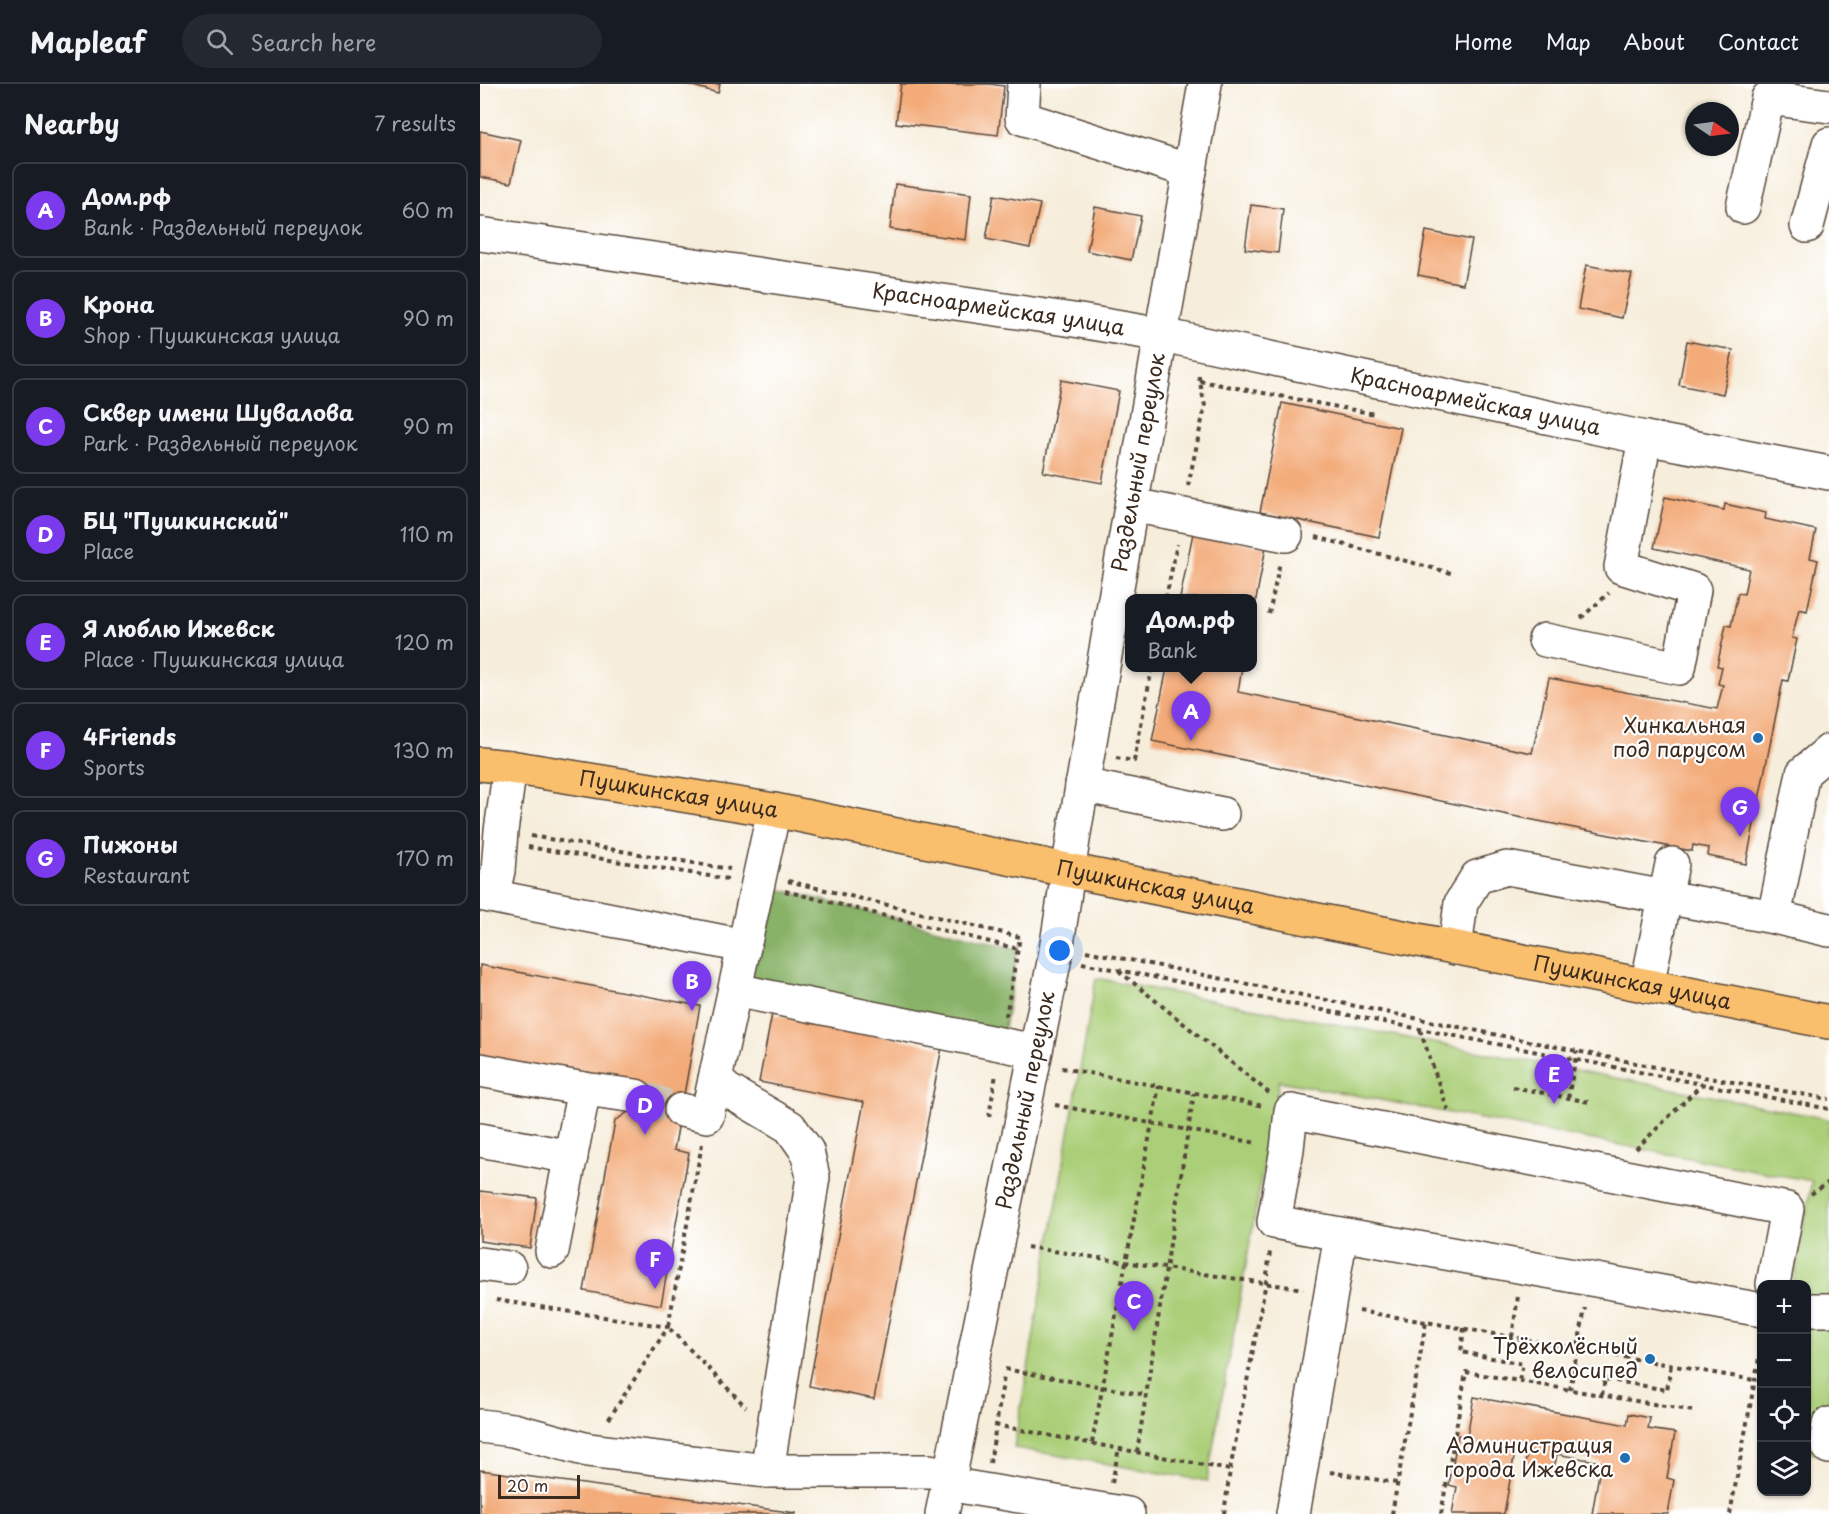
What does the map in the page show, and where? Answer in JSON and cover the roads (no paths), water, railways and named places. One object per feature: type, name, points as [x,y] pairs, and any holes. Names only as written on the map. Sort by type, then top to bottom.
[{"type":"main road","name":"Пушкинская улица","points":[[495,766],[774,810],[1647,986],[1828,1017]]},
{"type":"street","points":[[1024,84],[1022,118],[1190,171]]},
{"type":"street","name":"Раздельный переулок","points":[[946,1491],[1048,1059],[1054,957],[1067,870],[1091,787],[1131,505],[1205,84]]},
{"type":"street","points":[[1743,207],[1768,98],[1829,106]]},
{"type":"street","points":[[1807,226],[1829,144]]},
{"type":"street","name":"Красноармейская улица","points":[[480,234],[1080,321],[1162,335],[1645,438],[1829,474]]},
{"type":"street","points":[[1549,641],[1679,668],[1694,590],[1622,567],[1645,438]]},
{"type":"street","points":[[1131,505],[1286,536]]},
{"type":"street","points":[[1774,917],[1803,773],[1829,751]]},
{"type":"street","points":[[495,766],[501,831],[498,871],[486,895],[744,946]]},
{"type":"street","points":[[1091,787],[1222,814]]},
{"type":"street","points":[[694,1113],[715,1079],[774,810]]},
{"type":"street","points":[[1647,986],[1672,864]]},
{"type":"street","points":[[1455,948],[1461,903],[1477,877],[1507,868],[1774,917],[1829,930]]},
{"type":"street","points":[[735,990],[1048,1059]]},
{"type":"street","points":[[480,1070],[636,1096]]},
{"type":"street","points":[[715,1079],[727,1090],[790,1127],[807,1151],[813,1177],[767,1471]]},
{"type":"street","points":[[552,1251],[584,1089]]},
{"type":"street","points":[[1757,1309],[1274,1222],[1291,1111],[1787,1209],[1774,1280]]},
{"type":"street","points":[[480,1140],[571,1157]]},
{"type":"street","points":[[1293,1514],[1341,1235]]},
{"type":"street","points":[[1811,1310],[1829,1310]]},
{"type":"street","points":[[1829,1424],[1826,1443],[1829,1448]]},
{"type":"street","points":[[480,1426],[513,1430],[588,1450],[767,1471],[929,1472],[946,1491],[986,1491],[1066,1509],[1128,1514]]},
{"type":"tunnel","points":[[636,1096],[681,1110]]},
{"type":"place","name":"Хинкальная под парусом","points":[[1758,738]]},
{"type":"place","name":"Дом.рф","points":[[1191,741]]},
{"type":"place","name":"Пижоны","points":[[1740,837]]},
{"type":"place","name":"Крона","points":[[692,1011]]},
{"type":"place","name":"Я люблю Ижевск","points":[[1554,1104]]},
{"type":"place","name":"БЦ \"Пушкинский\"","points":[[645,1135]]},
{"type":"place","name":"4Friends","points":[[655,1289]]},
{"type":"place","name":"Сквер имени Шувалова","points":[[1134,1331]]},
{"type":"place","name":"Трёхколёсный велосипед","points":[[1650,1359]]},
{"type":"place","name":"Администрация города Ижевска","points":[[1625,1458]]}]
